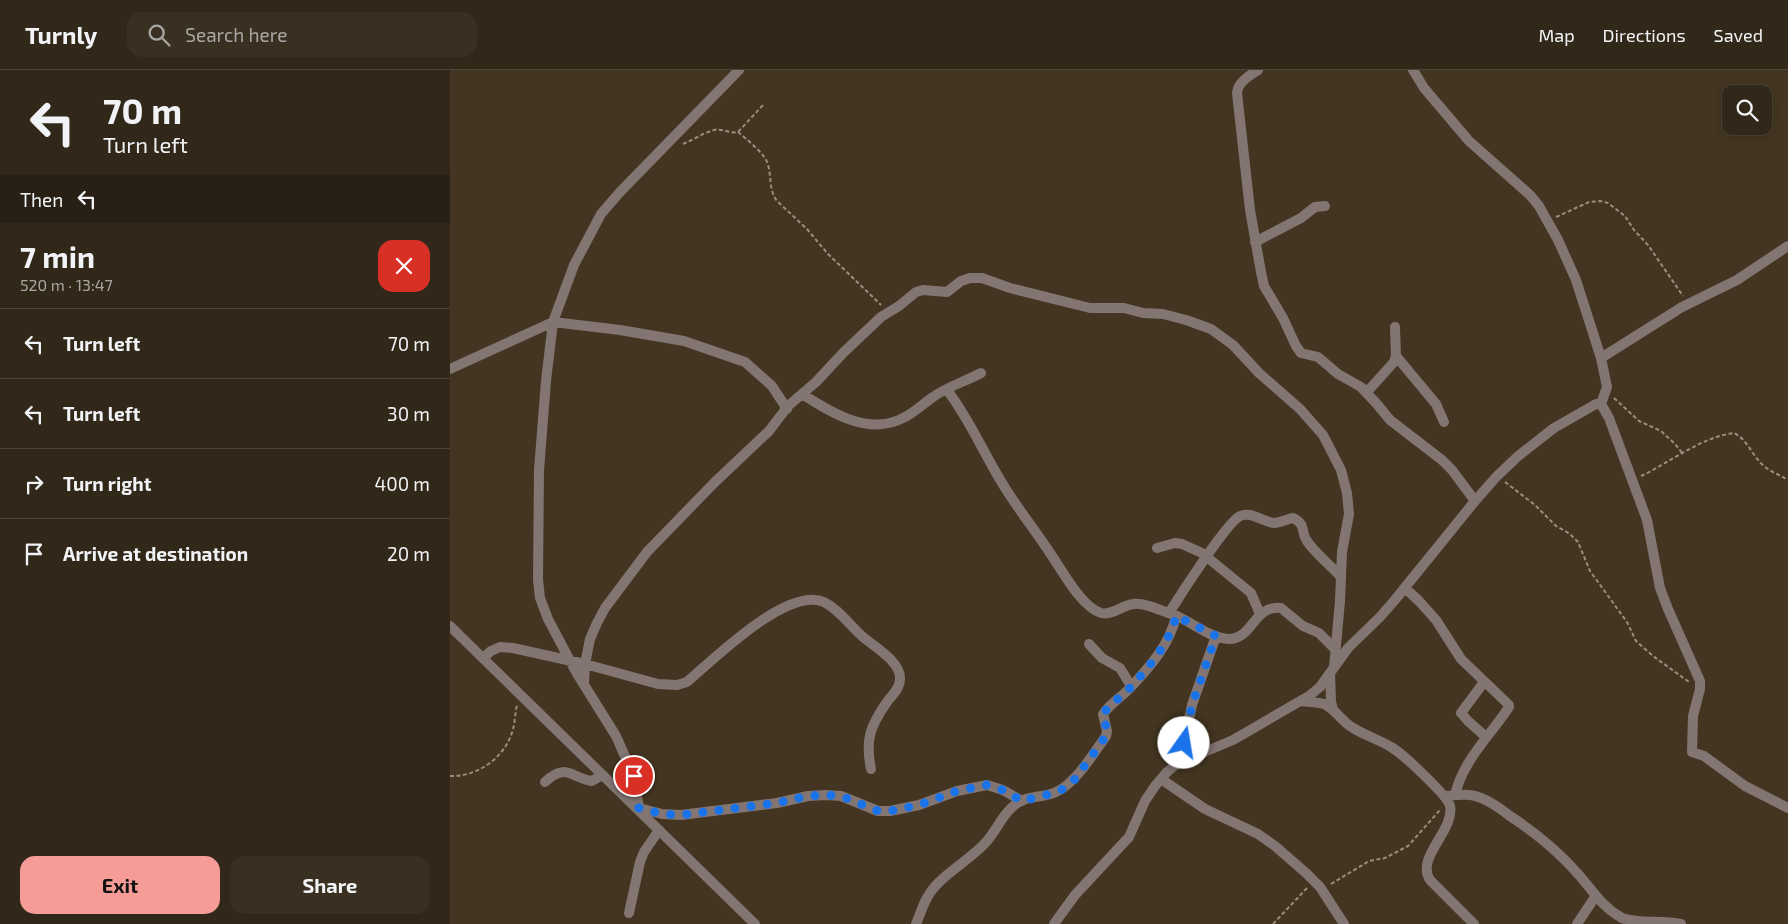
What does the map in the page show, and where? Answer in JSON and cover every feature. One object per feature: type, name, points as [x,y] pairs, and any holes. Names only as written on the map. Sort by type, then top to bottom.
[{"type":"street","points":[[646,817],[639,808],[634,776],[616,736],[570,661],[548,620],[540,598],[538,580],[539,470],[553,322],[574,264],[601,214],[620,192],[739,70]]},
{"type":"street","points":[[1258,70],[1238,86],[1237,93],[1255,242],[1264,286],[1283,318],[1298,350],[1306,355],[1318,357],[1338,374],[1367,392],[1390,420],[1442,460],[1452,470],[1475,501]]},
{"type":"street","points":[[1414,70],[1424,88],[1463,134],[1530,195],[1548,222],[1576,280],[1601,358],[1607,387],[1601,404]]},
{"type":"street","points":[[1255,242],[1301,218],[1315,207],[1326,206]]},
{"type":"street","points":[[1601,358],[1689,304],[1737,280],[1788,246]]},
{"type":"street","points":[[584,685],[585,664],[590,638],[606,608],[647,552],[714,483],[769,431],[786,408],[816,382],[843,353],[889,311],[916,292],[923,290],[947,292],[961,281],[970,278],[982,278],[1010,288],[1090,308],[1124,308],[1143,313],[1163,314],[1211,329],[1233,345],[1259,373],[1300,409],[1323,435],[1341,470],[1349,514],[1342,552],[1332,670],[1331,701],[1333,710]]},
{"type":"street","points":[[450,369],[553,322],[654,334],[720,352],[745,362],[772,386],[786,408]]},
{"type":"street","points":[[1367,392],[1390,368],[1396,356],[1394,327]]},
{"type":"street","points":[[1396,356],[1436,404],[1444,422]]},
{"type":"street","points":[[802,394],[844,419],[858,423],[889,423],[904,418],[934,396],[982,373]]},
{"type":"street","points":[[947,390],[970,422],[977,440],[1009,494],[1075,590],[1086,603],[1102,614],[1110,613],[1133,604],[1145,605],[1172,615],[1216,636],[1229,639],[1236,638],[1267,609],[1281,608],[1303,626],[1319,633],[1335,649]]},
{"type":"street","points":[[1054,924],[1075,895],[1129,837],[1144,801],[1161,779],[1177,764],[1233,740],[1301,701],[1320,687],[1352,644],[1380,618],[1497,476],[1517,457],[1554,428],[1596,404],[1601,404]]},
{"type":"street","points":[[1601,404],[1609,418],[1647,520],[1660,588],[1674,625],[1700,681],[1700,689],[1693,716],[1692,752],[1704,756],[1745,786],[1788,808]]},
{"type":"street","points":[[916,924],[928,895],[937,884],[987,841],[1014,805],[1022,801],[1054,793],[1065,788],[1075,779],[1106,736],[1107,731],[1103,714],[1131,686],[1164,646],[1172,630],[1172,615],[1215,544],[1240,516],[1251,516],[1274,523],[1293,518],[1302,525],[1308,542],[1341,577]]},
{"type":"street","points":[[1157,548],[1182,544],[1207,557],[1251,593],[1260,614]]},
{"type":"street","points":[[1405,588],[1436,620],[1461,659],[1507,702],[1509,708],[1462,772],[1449,797],[1448,822],[1429,858],[1426,873],[1430,880],[1474,924]]},
{"type":"street","points":[[483,658],[491,651],[500,647],[512,648],[585,664],[658,684],[677,686],[687,682],[744,633],[768,616],[804,600],[823,602],[834,608],[863,637],[889,658],[900,676],[898,688],[884,707],[870,732],[867,746],[870,769]]},
{"type":"street","points":[[450,626],[755,924]]},
{"type":"street","points":[[1177,764],[1184,743],[1192,705],[1216,636]]},
{"type":"street","points":[[1089,644],[1106,661],[1120,668],[1131,686]]},
{"type":"street","points":[[1484,682],[1461,713],[1486,737]]},
{"type":"street","points":[[1301,701],[1325,704],[1350,726],[1392,747],[1449,797],[1480,797],[1494,804],[1532,830],[1567,862],[1595,897],[1612,912],[1624,919],[1645,923],[1671,922],[1681,924]]},
{"type":"street","points":[[545,782],[551,776],[563,772],[573,773],[592,781],[602,775]]},
{"type":"street","points":[[1161,779],[1205,809],[1258,834],[1292,860],[1314,881],[1344,924]]},
{"type":"street","points":[[639,808],[662,814],[681,815],[826,795],[841,796],[878,811],[890,811],[919,805],[957,791],[987,785],[1003,790],[1022,801]]},
{"type":"street","points":[[628,913],[640,862],[659,830]]},
{"type":"street","points":[[1577,924],[1595,897]]},
{"type":"path","points":[[664,148],[678,146],[695,140],[713,130],[731,133],[738,132],[764,104]]},
{"type":"path","points":[[738,132],[760,153],[767,163],[773,195],[777,201],[807,229],[828,254],[879,304],[889,311]]},
{"type":"path","points":[[1548,222],[1589,202],[1600,201],[1608,203],[1625,216],[1634,230],[1648,245],[1689,304]]},
{"type":"path","points":[[1606,392],[1639,422],[1661,432],[1680,448],[1683,454]]},
{"type":"path","points":[[1632,480],[1717,437],[1734,433],[1744,440],[1763,465],[1788,480]]},
{"type":"path","points":[[1497,476],[1518,490],[1556,526],[1570,534],[1578,542],[1590,571],[1627,622],[1636,641],[1653,656],[1700,689]]},
{"type":"path","points":[[450,776],[471,774],[486,766],[503,749],[514,728],[519,693]]},
{"type":"path","points":[[1322,891],[1369,861],[1385,858],[1408,846],[1449,797]]},
{"type":"path","points":[[1273,924],[1314,881]]},
{"type":"route","points":[[634,776],[639,808],[662,814],[681,815],[826,795],[851,799],[867,808],[878,811],[890,811],[919,805],[957,791],[987,785],[995,786],[1022,801],[1037,796],[1045,796],[1065,788],[1075,779],[1106,736],[1107,731],[1103,714],[1127,691],[1164,646],[1176,616],[1216,636],[1192,705],[1184,743]]}]
